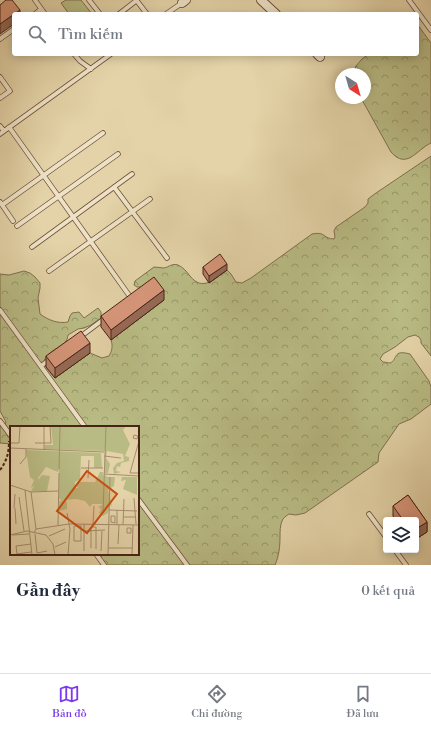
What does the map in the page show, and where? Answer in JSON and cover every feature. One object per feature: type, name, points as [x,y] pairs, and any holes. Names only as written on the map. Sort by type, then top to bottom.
[{"type":"street","points":[[261,0],[274,12]]},
{"type":"lane","points":[[35,0],[43,12]]},
{"type":"lane","points":[[89,0],[98,12]]},
{"type":"lane","points":[[122,12],[137,0],[146,12]]},
{"type":"lane","points":[[409,0],[418,12]]},
{"type":"lane","points":[[169,12],[184,1]]},
{"type":"lane","points":[[37,12],[41,9]]},
{"type":"lane","points":[[419,14],[431,30]]},
{"type":"lane","points":[[0,40],[12,31]]},
{"type":"lane","points":[[76,56],[90,69]]},
{"type":"lane","points":[[0,126],[2,133],[108,56]]},
{"type":"lane","points":[[0,77],[10,91],[0,98]]},
{"type":"lane","points":[[9,127],[131,299]]},
{"type":"lane","points":[[13,221],[1,204],[44,176],[103,133]]},
{"type":"lane","points":[[17,226],[118,154]]},
{"type":"lane","points":[[32,247],[132,174]]},
{"type":"lane","points":[[114,187],[167,258]]},
{"type":"lane","points":[[49,271],[150,199]]},
{"type":"lane","points":[[125,303],[138,294]]},
{"type":"lane","points":[[0,310],[85,426]]},
{"type":"lane","points":[[77,339],[107,317]]},
{"type":"lane","points":[[41,366],[53,357]]},
{"type":"lane","points":[[0,421],[10,434]]},
{"type":"lane","points":[[139,500],[187,565]]},
{"type":"lane","points":[[369,514],[383,533]]},
{"type":"lane","points":[[397,553],[406,565]]},
{"type":"lane","points":[[97,555],[104,565]]},
{"type":"path","points":[[0,470],[8,455],[10,434]]},
{"type":"green space","points":[[66,0],[81,0],[90,12],[68,12],[61,3]]},
{"type":"green space","points":[[419,27],[431,43],[431,143],[407,159],[397,157],[391,152],[364,104],[371,104],[371,68],[355,68],[366,56],[419,56]]},
{"type":"green space","points":[[431,156],[431,356],[421,343],[419,337],[415,335],[408,337],[383,354],[380,359],[383,362],[390,363],[400,353],[410,354],[429,381],[431,387],[431,404],[411,419],[399,424],[379,453],[378,462],[305,513],[296,515],[289,514],[282,520],[279,551],[275,565],[101,565],[100,561],[102,555],[139,555],[139,426],[10,426],[10,444],[0,443],[0,427],[5,425],[6,422],[0,411],[0,274],[9,275],[24,271],[35,277],[40,283],[38,298],[40,314],[50,320],[57,322],[68,322],[72,313],[79,312],[84,318],[98,308],[101,312],[101,318],[91,325],[78,329],[68,335],[63,344],[48,354],[45,358],[45,365],[55,378],[90,353],[102,358],[109,356],[112,348],[111,340],[144,287],[137,287],[134,285],[135,281],[154,267],[164,268],[172,265],[178,265],[182,267],[195,281],[204,284],[213,280],[227,270],[236,282],[242,283],[312,234],[322,234],[330,239],[334,239],[334,231],[336,227],[365,207],[368,203],[368,199]]},
{"type":"building","points":[[6,0],[12,0],[20,10],[17,12],[12,12],[12,16],[0,24],[0,5]]},
{"type":"building","points":[[220,254],[227,264],[209,276],[203,267]]},
{"type":"building","points":[[154,277],[164,290],[111,330],[101,316]]},
{"type":"building","points":[[81,331],[90,343],[55,368],[46,356]]},
{"type":"building","points":[[408,495],[427,522],[419,527],[419,517],[401,517],[393,506]]}]
